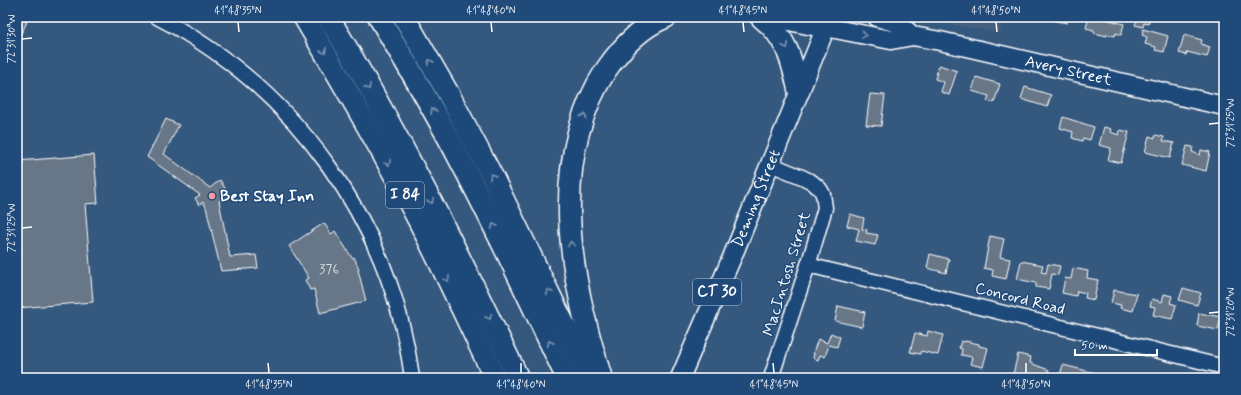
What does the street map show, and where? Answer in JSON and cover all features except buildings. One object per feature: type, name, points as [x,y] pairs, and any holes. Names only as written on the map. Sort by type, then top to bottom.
[{"type":"highway","name":"I 84","points":[[304,17],[370,130],[405,196],[438,259],[495,378]]},
{"type":"highway","points":[[328,17],[426,191],[518,378]]},
{"type":"highway","points":[[379,17],[432,108],[486,209],[567,378]]},
{"type":"highway","points":[[404,17],[448,93],[488,169],[590,378]]},
{"type":"highway","points":[[601,378],[582,308],[572,251],[569,198],[574,151],[594,90],[611,63],[629,41],[639,32],[649,25],[666,17]]},
{"type":"highway","points":[[761,17],[772,27],[784,42],[799,91]]},
{"type":"highway","points":[[777,17],[828,22]]},
{"type":"main road","name":"Avery Street","points":[[876,17],[898,23],[913,36]]},
{"type":"main road","name":"Deming Street","points":[[680,378],[733,255],[828,22]]},
{"type":"main road","name":"Avery Street","points":[[828,22],[891,40],[913,36],[974,48],[1224,106]]},
{"type":"street","points":[[157,17],[181,29],[222,56],[257,85],[289,116],[325,159],[360,214],[383,264],[400,312],[410,356],[412,378]]},
{"type":"street","name":"MacIntosh Street","points":[[770,164],[812,182],[823,194],[825,201],[824,213],[771,378]]},
{"type":"street","name":"Concord Road","points":[[808,265],[1224,367]]},
{"type":"shaded area","points":[[909,17],[1005,17],[999,33]]},
{"type":"place","name":"Best Stay Inn","points":[[212,196]]}]
